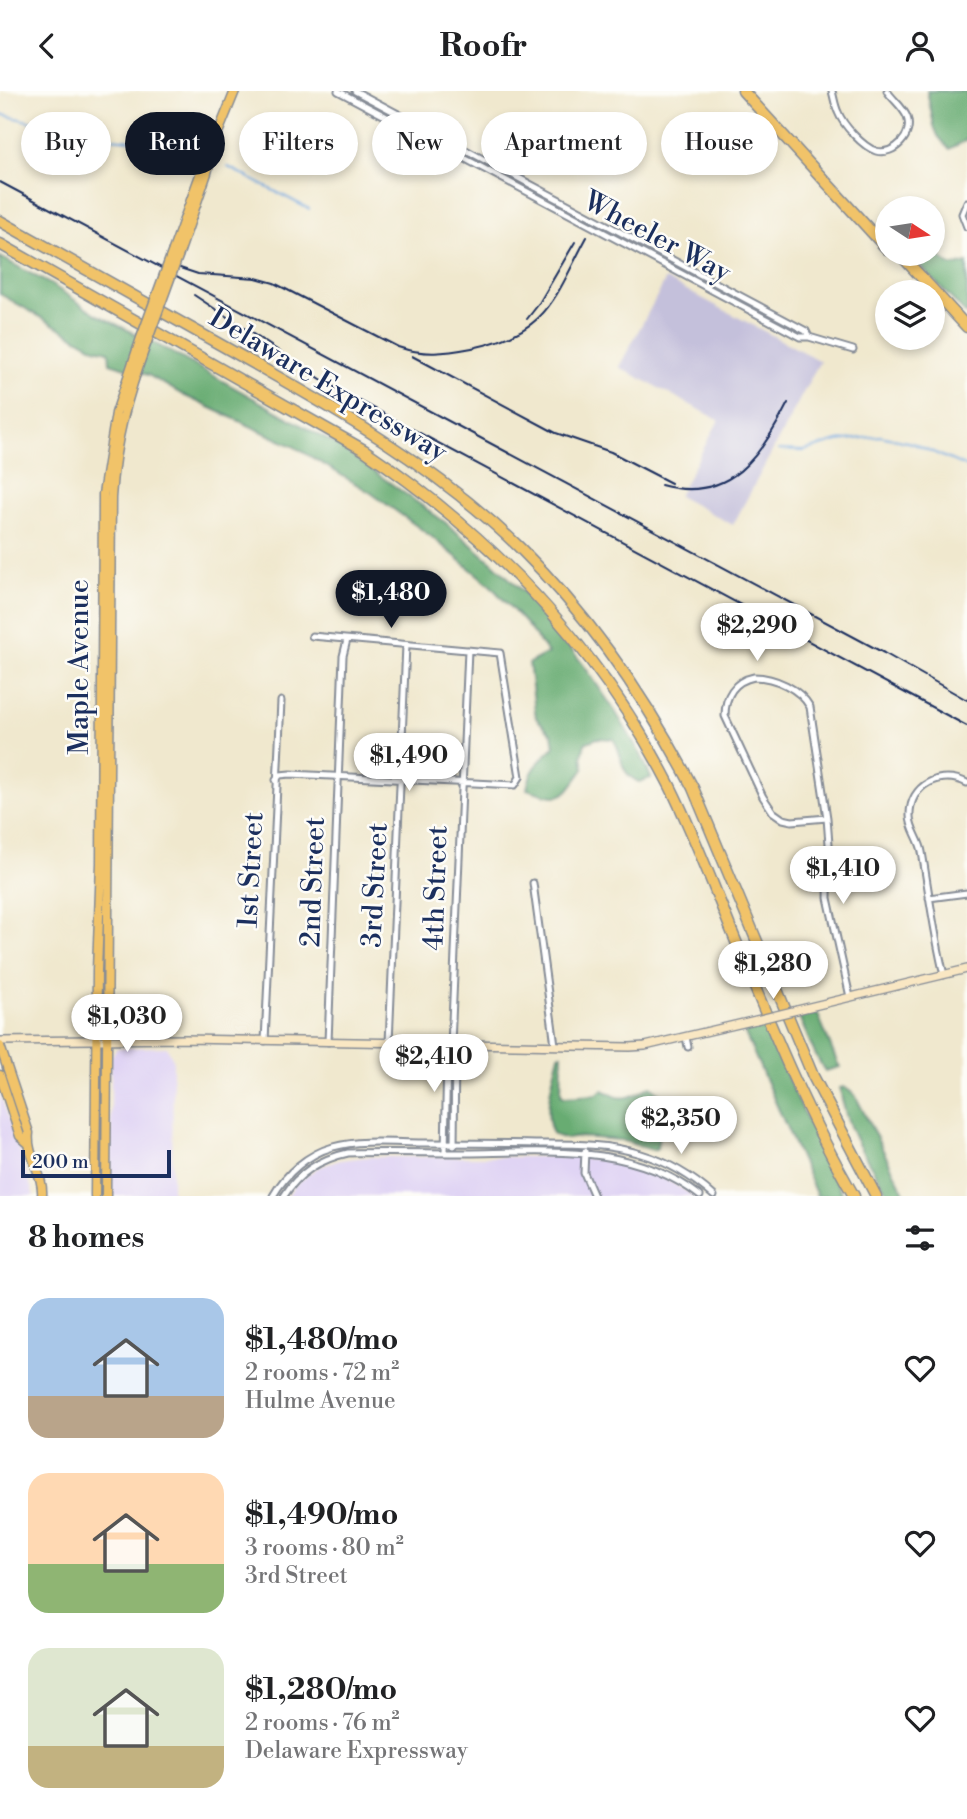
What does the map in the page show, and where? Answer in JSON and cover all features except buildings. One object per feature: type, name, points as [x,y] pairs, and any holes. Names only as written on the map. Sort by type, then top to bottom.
[{"type":"highway","points":[[743,91],[875,236]]},
{"type":"highway","points":[[752,91],[875,227]]},
{"type":"highway","name":"Delaware Expressway","points":[[0,221],[389,442],[489,520],[562,593],[627,675],[682,766],[715,837],[809,1067],[844,1139],[877,1196]]},
{"type":"highway","name":"Delaware Expressway","points":[[0,244],[373,456],[413,484],[483,541],[544,603],[576,641],[621,703],[669,786],[697,846],[794,1081],[854,1196]]},
{"type":"highway","points":[[902,266],[916,280]]},
{"type":"highway","points":[[911,266],[967,327]]},
{"type":"highway","points":[[945,312],[967,337]]},
{"type":"main road","name":"Maple Avenue","points":[[106,1195],[101,852],[103,494],[116,414],[176,252],[201,172],[235,91]]},
{"type":"main road","points":[[50,1196],[42,1192],[28,1143],[29,1133],[0,1044],[265,1041],[638,1047],[967,969]]},
{"type":"main road","name":"Maple Avenue","points":[[95,1196],[102,1041]]},
{"type":"main road","points":[[0,1075],[20,1136],[28,1143]]},
{"type":"main road","points":[[96,1178],[106,1195]]},
{"type":"street","name":"Wheeler Way","points":[[338,91],[800,337],[809,337],[853,350]]},
{"type":"street","name":"Wheeler Way","points":[[355,91],[806,331],[809,337]]},
{"type":"street","points":[[832,91],[841,118],[868,147],[881,152],[899,144],[909,125],[905,113],[887,91]]},
{"type":"street","points":[[967,202],[962,215],[967,227]]},
{"type":"street","points":[[276,780],[282,775],[515,785],[518,782],[520,771],[502,657],[499,653],[312,636]]},
{"type":"street","name":"2nd Street","points":[[328,1042],[343,656],[347,640]]},
{"type":"street","name":"3rd Street","points":[[389,1044],[406,645]]},
{"type":"street","name":"4th Street","points":[[445,1153],[447,1053],[451,1045],[468,650]]},
{"type":"street","points":[[827,818],[788,821],[779,817],[767,804],[725,716],[730,692],[743,681],[754,677],[771,679],[797,692],[807,702],[813,719],[827,818],[828,898],[850,997]]},
{"type":"street","name":"1st Street","points":[[265,1041],[281,701]]},
{"type":"street","points":[[944,975],[922,849],[910,819],[912,801],[923,786],[935,779],[945,777],[967,783]]},
{"type":"street","points":[[533,883],[555,1045]]},
{"type":"street","points":[[929,898],[967,893]]},
{"type":"street","points":[[686,1037],[688,1047]]},
{"type":"street","name":"4th Street","points":[[451,1045],[455,1053],[454,1153]]},
{"type":"street","points":[[273,1196],[284,1179],[312,1155],[354,1143],[587,1144],[629,1150],[677,1169],[714,1196]]},
{"type":"street","points":[[587,1144],[584,1173],[594,1196]]},
{"type":"street","points":[[284,1196],[297,1178],[309,1168],[337,1155],[360,1152],[584,1153],[647,1165],[672,1177],[700,1196]]},
{"type":"shaded area","points":[[666,279],[820,361],[733,525],[678,496],[719,420],[619,367]]},
{"type":"shaded area","points":[[167,1047],[173,1059],[172,1196],[111,1196],[111,1057],[117,1048]]},
{"type":"shaded area","points":[[0,1093],[17,1144],[34,1196],[0,1196]]},
{"type":"shaded area","points":[[367,1157],[573,1157],[604,1160],[640,1168],[662,1177],[694,1196],[288,1196],[295,1185],[317,1168],[340,1160]]},
{"type":"green space","points":[[927,91],[967,91],[967,140],[949,149],[938,136]]},
{"type":"green space","points":[[0,257],[52,285],[98,315],[167,350],[337,445],[446,523],[533,601],[585,667],[615,711],[651,778],[639,782],[632,778],[624,768],[613,739],[597,738],[585,743],[582,756],[584,769],[566,792],[555,796],[527,789],[536,766],[554,747],[552,734],[536,718],[529,663],[548,653],[490,585],[432,537],[371,493],[293,446],[183,395],[148,375],[110,363],[109,351],[95,348],[0,294]]},
{"type":"green space","points":[[945,262],[955,266],[967,263],[967,315],[945,292],[945,280],[934,280],[920,266],[945,266]]},
{"type":"green space","points":[[817,1012],[840,1067],[825,1071],[799,1017]]},
{"type":"green space","points":[[765,1023],[843,1196],[817,1196],[743,1029]]},
{"type":"green space","points":[[562,1054],[561,1094],[564,1097],[595,1095],[603,1090],[622,1098],[635,1095],[651,1086],[664,1098],[657,1148],[653,1150],[621,1140],[580,1137],[566,1139],[554,1135],[549,1117],[550,1095],[559,1055]]},
{"type":"green space","points":[[844,1087],[855,1095],[906,1196],[890,1196],[866,1158],[847,1118],[840,1088]]},
{"type":"waterway","points":[[0,114],[87,136],[125,139]]},
{"type":"waterway","points":[[228,167],[309,209]]},
{"type":"waterway","points":[[778,450],[803,451],[838,441],[880,436],[912,443],[967,467]]},
{"type":"railway","points":[[0,182],[884,653],[967,700]]},
{"type":"railway","points":[[174,266],[198,274],[256,278],[274,283],[398,347],[426,353],[444,352],[498,341],[518,333],[533,322],[556,296],[587,237]]},
{"type":"railway","points":[[527,319],[575,242]]},
{"type":"railway","points":[[194,295],[330,385],[967,726]]},
{"type":"railway","points":[[412,356],[556,433],[611,452],[671,483]]},
{"type":"railway","points":[[661,485],[685,489],[706,488],[740,471],[767,440],[788,403]]}]
